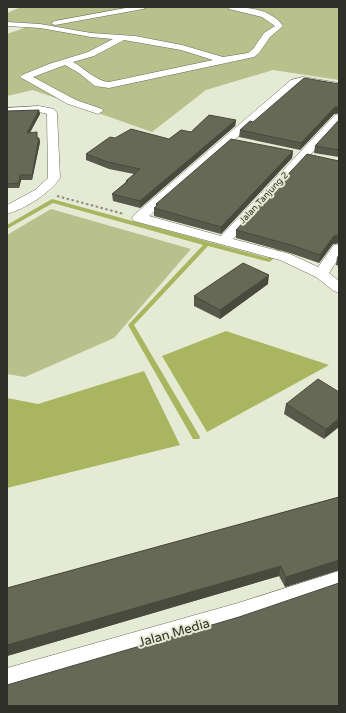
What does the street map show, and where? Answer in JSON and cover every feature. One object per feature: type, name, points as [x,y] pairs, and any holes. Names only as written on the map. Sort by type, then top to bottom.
[{"type":"street","points":[[40,26],[143,7]]},
{"type":"street","points":[[66,62],[82,71],[98,84],[109,85],[251,55],[256,51],[267,35],[276,30],[279,26],[276,21],[262,14],[232,7]]},
{"type":"street","points":[[7,24],[40,26],[91,35],[122,38],[182,48],[223,60]]},
{"type":"street","points":[[98,111],[72,102],[25,77],[91,54],[122,38]]},
{"type":"street","points":[[138,218],[297,80],[308,80],[339,86]]},
{"type":"street","points":[[7,111],[39,109],[50,111],[52,113],[54,178],[40,191],[7,210]]},
{"type":"street","name":"Jalan Tanjung 2","points":[[224,241],[339,117]]},
{"type":"street","points":[[229,140],[244,143]]},
{"type":"street","points":[[289,153],[318,159]]},
{"type":"street","points":[[138,218],[278,255],[321,274],[339,288]]},
{"type":"street","points":[[321,274],[339,248]]},
{"type":"street","points":[[321,274],[339,275]]},
{"type":"street","name":"Jalan Media","points":[[7,681],[238,614],[339,581]]},
{"type":"path","points":[[40,191],[138,218]]},
{"type":"shaded area","points":[[21,7],[339,7],[339,80],[273,70],[206,90],[152,132],[33,90],[7,96],[7,34],[27,27],[7,24],[7,13]]},
{"type":"shaded area","points":[[51,209],[191,249],[114,338],[25,377],[7,374],[7,235]]},
{"type":"shaded area","points":[[226,331],[329,365],[207,432],[162,356]]},
{"type":"shaded area","points":[[144,371],[180,445],[7,488],[7,398],[38,404]]},
{"type":"building","points":[[304,78],[339,84],[339,107],[335,107],[301,143],[240,130],[250,121],[253,122]]},
{"type":"building","points":[[39,110],[27,133],[37,132],[37,138],[39,138],[32,175],[20,175],[19,183],[7,184],[7,111]]},
{"type":"building","points":[[209,115],[236,120],[140,201],[112,194],[140,169],[108,162],[86,154],[110,137],[115,138],[131,129],[169,139],[181,130],[191,132]]},
{"type":"building","points":[[339,120],[339,150],[315,146]]},
{"type":"building","points":[[231,139],[293,151],[221,227],[154,208],[158,205],[156,204]]},
{"type":"building","points":[[307,154],[339,161],[339,235],[334,236],[320,255],[291,245],[236,230]]},
{"type":"building","points":[[243,263],[269,275],[220,310],[194,296]]},
{"type":"building","points":[[318,379],[339,392],[339,418],[326,429],[286,404]]},
{"type":"building","points":[[339,497],[339,560],[286,577],[281,566],[7,645],[7,588]]},
{"type":"building","points":[[339,583],[339,706],[7,706],[7,685],[239,617]]},
{"type":"waterway","points":[[7,227],[52,201],[207,244]]},
{"type":"waterway","points":[[207,244],[269,260],[284,243]]},
{"type":"waterway","points":[[196,437],[131,325],[207,244]]}]
